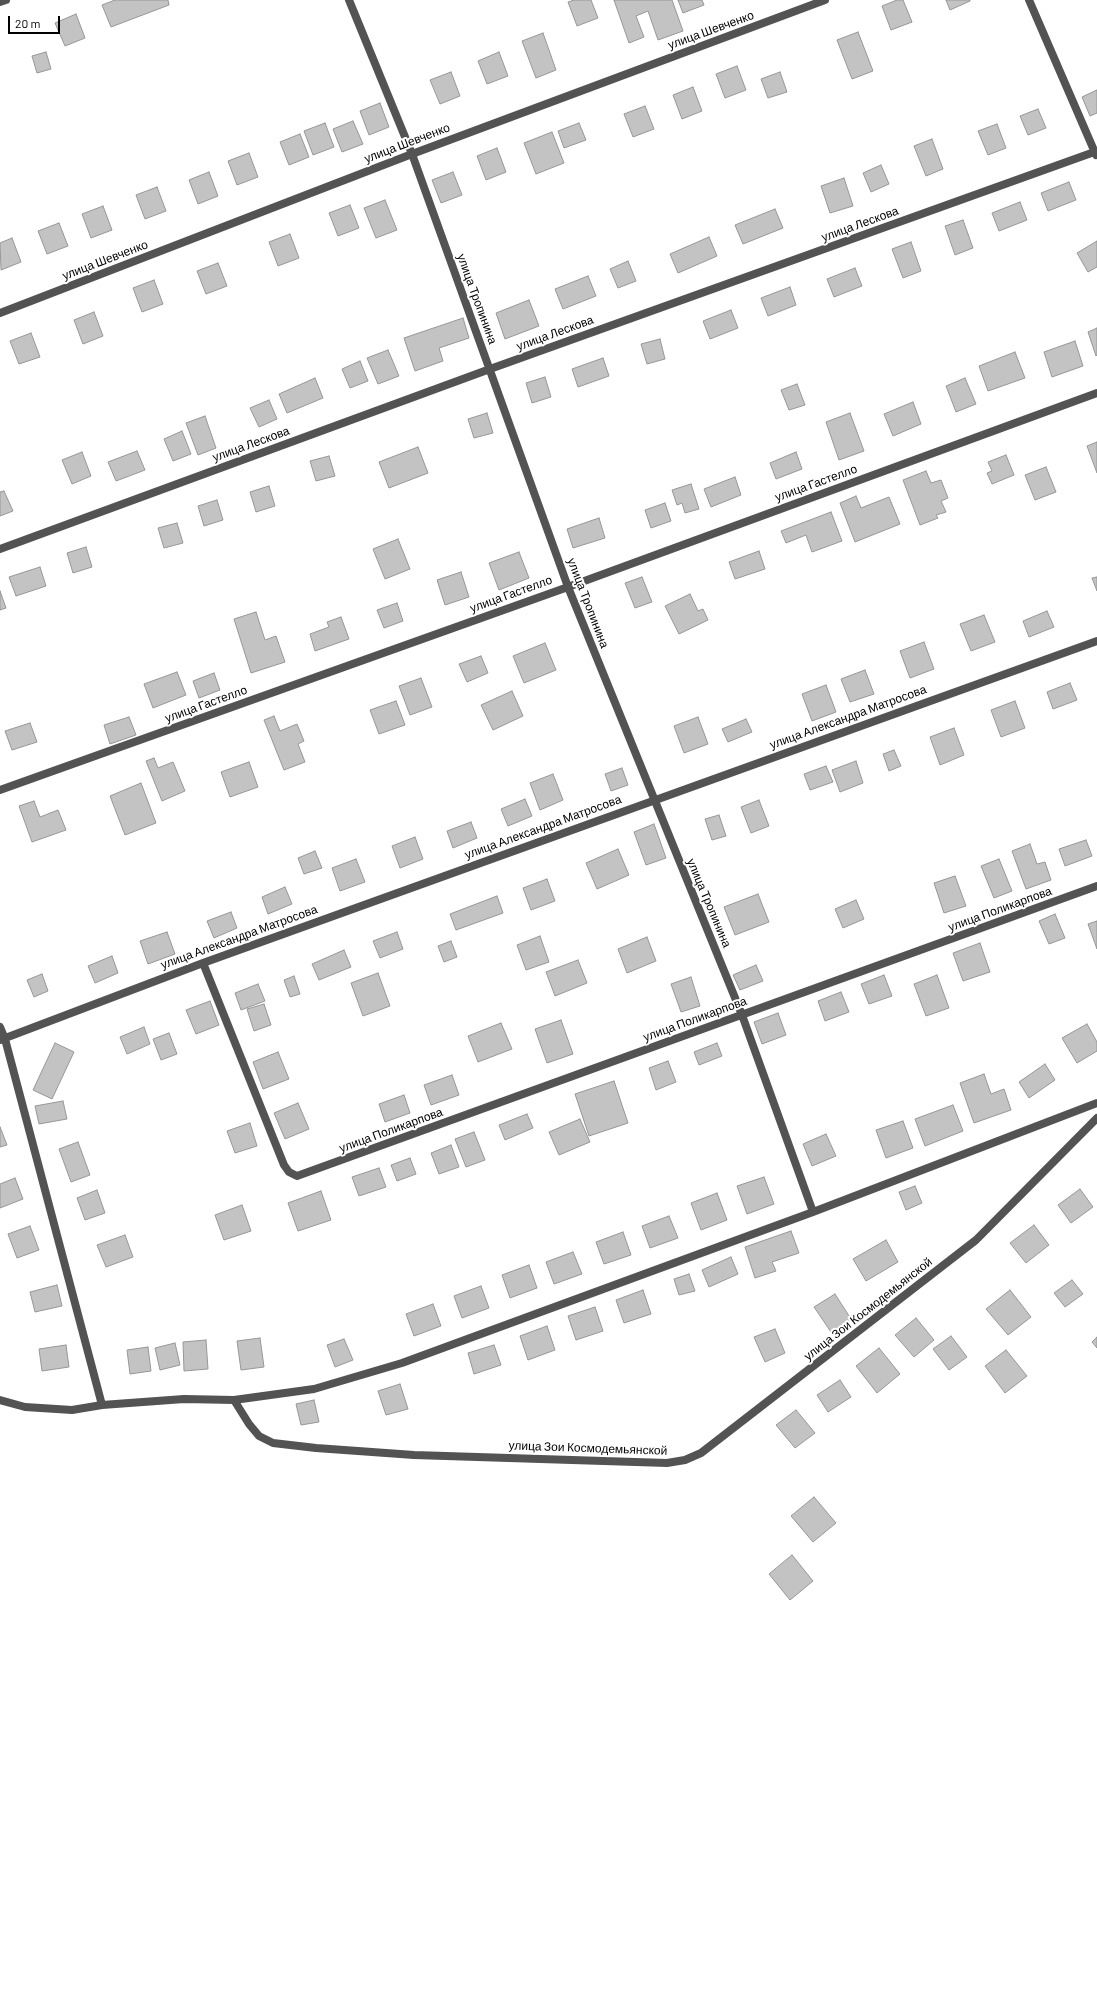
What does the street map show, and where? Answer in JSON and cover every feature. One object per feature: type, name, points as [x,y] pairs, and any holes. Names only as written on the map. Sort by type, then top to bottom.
[{"type":"street","points":[[0,2],[6,0]]},
{"type":"street","name":"улица Тропинина","points":[[349,0],[412,154],[568,587],[653,800],[742,1015],[812,1212]]},
{"type":"street","name":"улица Шевченко","points":[[0,313],[412,154],[825,0]]},
{"type":"street","points":[[1030,0],[1096,153]]},
{"type":"street","name":"улица Лескова","points":[[0,549],[490,369],[1096,153]]},
{"type":"street","name":"улица Гастелло","points":[[0,790],[568,587],[1097,393]]},
{"type":"street","name":"улица Александра Матросова","points":[[3,1040],[203,963],[1097,641]]},
{"type":"street","name":"улица Поликарпова","points":[[203,963],[284,1165],[292,1175],[302,1175],[1097,886]]},
{"type":"street","points":[[0,1027],[102,1405]]},
{"type":"street","points":[[0,1400],[25,1406],[72,1410],[102,1405],[184,1399],[234,1400],[314,1389],[402,1363],[812,1212],[1097,1103]]},
{"type":"street","name":"улица Зои Космодемьянской","points":[[234,1400],[249,1424],[259,1436],[273,1443],[316,1448],[414,1455],[667,1463],[685,1460],[701,1453],[976,1240],[1097,1118]]},
{"type":"building","points":[[115,0],[168,0],[169,5],[111,27],[102,5]]},
{"type":"building","points":[[574,0],[591,0],[598,18],[577,26],[568,2]]},
{"type":"building","points":[[614,0],[672,0],[683,31],[658,40],[648,11],[636,16],[644,37],[629,43]]},
{"type":"building","points":[[678,0],[702,0],[704,5],[683,13]]},
{"type":"building","points":[[897,0],[903,0],[912,22],[891,30],[882,6]]},
{"type":"building","points":[[946,0],[970,0],[970,1],[950,10]]},
{"type":"building","points":[[76,14],[85,38],[65,46],[55,23]]},
{"type":"building","points":[[858,32],[873,71],[852,79],[837,40]]},
{"type":"building","points":[[543,33],[556,70],[536,78],[522,41]]},
{"type":"building","points":[[46,52],[51,69],[37,73],[32,56]]},
{"type":"building","points":[[499,52],[508,76],[487,84],[478,61]]},
{"type":"building","points":[[737,66],[746,90],[725,98],[716,74]]},
{"type":"building","points":[[451,72],[460,96],[440,104],[430,80]]},
{"type":"building","points":[[780,72],[787,92],[768,98],[761,79]]},
{"type":"building","points":[[693,87],[702,111],[682,119],[673,95]]},
{"type":"building","points":[[1097,90],[1097,113],[1090,116],[1082,97]]},
{"type":"building","points":[[380,103],[389,127],[369,135],[360,111]]},
{"type":"building","points":[[645,106],[654,129],[633,137],[624,114]]},
{"type":"building","points":[[1038,109],[1046,128],[1028,135],[1020,116]]},
{"type":"building","points":[[353,121],[363,144],[342,152],[333,129]]},
{"type":"building","points":[[325,123],[334,147],[313,155],[304,131]]},
{"type":"building","points":[[579,123],[586,140],[564,148],[558,131]]},
{"type":"building","points":[[997,124],[1006,148],[988,155],[978,131]]},
{"type":"building","points":[[552,132],[564,163],[536,174],[524,143]]},
{"type":"building","points":[[300,134],[309,157],[289,165],[280,142]]},
{"type":"building","points":[[932,139],[943,169],[926,176],[914,146]]},
{"type":"building","points":[[497,148],[506,172],[486,180],[477,156]]},
{"type":"building","points":[[249,153],[258,177],[237,185],[228,161]]},
{"type":"building","points":[[881,165],[889,184],[871,192],[863,173]]},
{"type":"building","points":[[209,172],[218,196],[198,204],[189,180]]},
{"type":"building","points":[[453,172],[462,195],[441,203],[432,180]]},
{"type":"building","points":[[844,178],[853,206],[830,213],[821,186]]},
{"type":"building","points":[[1069,182],[1076,200],[1048,211],[1041,193]]},
{"type":"building","points":[[157,187],[166,211],[145,219],[136,195]]},
{"type":"building","points":[[385,200],[397,230],[376,238],[364,208]]},
{"type":"building","points":[[1020,202],[1027,220],[999,231],[992,213]]},
{"type":"building","points":[[350,205],[359,228],[338,236],[329,213]]},
{"type":"building","points":[[103,206],[112,230],[91,238],[82,214]]},
{"type":"building","points":[[775,209],[783,228],[743,244],[735,225]]},
{"type":"building","points":[[963,220],[973,248],[955,255],[945,226]]},
{"type":"building","points":[[59,223],[68,246],[47,254],[38,231]]},
{"type":"building","points":[[290,234],[299,258],[278,266],[269,242]]},
{"type":"building","points":[[709,237],[717,256],[678,273],[670,254]]},
{"type":"building","points":[[12,238],[21,262],[1,270],[0,243]]},
{"type":"building","points":[[1097,241],[1097,267],[1088,272],[1077,253]]},
{"type":"building","points":[[911,242],[921,271],[903,278],[892,249]]},
{"type":"building","points":[[628,261],[636,281],[618,288],[610,269]]},
{"type":"building","points":[[218,263],[227,286],[206,294],[197,271]]},
{"type":"building","points":[[855,268],[862,286],[834,297],[827,279]]},
{"type":"building","points":[[588,276],[596,296],[563,309],[555,289]]},
{"type":"building","points":[[154,280],[163,304],[142,312],[133,288]]},
{"type":"building","points":[[790,287],[796,305],[768,316],[761,298]]},
{"type":"building","points":[[529,300],[539,326],[505,339],[496,313]]},
{"type":"building","points":[[731,310],[738,328],[710,339],[703,321]]},
{"type":"building","points":[[94,312],[103,336],[83,344],[74,320]]},
{"type":"building","points":[[463,318],[469,338],[439,348],[443,361],[415,371],[404,338]]},
{"type":"building","points":[[1097,328],[1097,355],[1096,356],[1088,332]]},
{"type":"building","points":[[31,333],[40,357],[19,364],[10,341]]},
{"type":"building","points":[[660,339],[665,359],[647,364],[641,344]]},
{"type":"building","points":[[1075,341],[1083,366],[1052,377],[1044,352]]},
{"type":"building","points":[[388,350],[399,376],[378,384],[367,358]]},
{"type":"building","points":[[1015,352],[1025,378],[988,391],[979,366]]},
{"type":"building","points":[[603,358],[609,376],[578,387],[572,369]]},
{"type":"building","points":[[360,361],[368,381],[350,388],[342,369]]},
{"type":"building","points":[[545,377],[551,397],[532,403],[526,383]]},
{"type":"building","points":[[315,378],[323,398],[287,413],[279,394]]},
{"type":"building","points":[[965,378],[976,404],[956,412],[946,386]]},
{"type":"building","points":[[797,384],[805,405],[789,410],[781,390]]},
{"type":"building","points":[[269,400],[277,419],[259,427],[250,408]]},
{"type":"building","points":[[913,402],[921,424],[893,436],[884,414]]},
{"type":"building","points":[[487,413],[493,433],[474,438],[468,419]]},
{"type":"building","points":[[850,413],[864,451],[839,460],[826,422]]},
{"type":"building","points":[[205,416],[216,448],[198,455],[186,423]]},
{"type":"building","points":[[182,431],[191,454],[173,461],[164,439]]},
{"type":"building","points":[[1097,442],[1097,473],[1087,446]]},
{"type":"building","points":[[418,447],[428,473],[389,488],[379,462]]},
{"type":"building","points":[[137,451],[145,470],[116,481],[108,462]]},
{"type":"building","points":[[82,452],[91,476],[72,484],[62,460]]},
{"type":"building","points":[[796,452],[802,469],[776,479],[770,463]]},
{"type":"building","points":[[1006,455],[1014,475],[992,484],[987,473],[992,471],[988,462]]},
{"type":"building","points":[[329,456],[335,476],[316,481],[310,461]]},
{"type":"building","points":[[1046,467],[1056,492],[1035,500],[1025,475]]},
{"type":"building","points":[[926,471],[931,483],[941,480],[948,498],[941,501],[946,512],[936,515],[938,518],[920,525],[903,480]]},
{"type":"building","points":[[735,477],[741,495],[711,507],[704,489]]},
{"type":"building","points":[[691,484],[699,509],[685,513],[682,503],[677,505],[672,490]]},
{"type":"building","points":[[269,486],[275,506],[256,512],[250,492]]},
{"type":"building","points":[[4,491],[13,511],[0,516],[0,492]]},
{"type":"building","points":[[856,496],[861,508],[889,497],[900,524],[855,542],[840,503]]},
{"type":"building","points":[[217,500],[223,520],[204,526],[198,506]]},
{"type":"building","points":[[665,503],[671,521],[651,528],[645,510]]},
{"type":"building","points":[[831,512],[842,541],[812,552],[806,535],[786,543],[781,531]]},
{"type":"building","points":[[599,518],[605,538],[573,548],[567,529]]},
{"type":"building","points":[[177,523],[183,543],[164,548],[158,528]]},
{"type":"building","points":[[398,539],[410,569],[385,579],[373,549]]},
{"type":"building","points":[[86,547],[92,567],[73,573],[67,553]]},
{"type":"building","points":[[759,551],[765,569],[735,579],[729,562]]},
{"type":"building","points":[[519,552],[529,578],[499,590],[489,563]]},
{"type":"building","points":[[40,567],[46,586],[16,596],[9,577]]},
{"type":"building","points":[[461,572],[469,597],[445,605],[437,580]]},
{"type":"building","points":[[642,577],[652,602],[635,608],[625,583]]},
{"type":"building","points":[[1097,577],[1097,591],[1092,578]]},
{"type":"building","points":[[0,591],[6,608],[0,610]]},
{"type":"building","points":[[690,594],[698,611],[703,609],[708,620],[679,634],[665,606]]},
{"type":"building","points":[[397,603],[403,621],[384,628],[377,610]]},
{"type":"building","points":[[1047,611],[1054,627],[1029,637],[1023,621]]},
{"type":"building","points":[[256,612],[265,640],[276,636],[285,662],[251,673],[234,619]]},
{"type":"building","points":[[984,615],[995,642],[971,651],[960,624]]},
{"type":"building","points":[[341,617],[349,639],[315,651],[310,634],[329,627],[327,622]]},
{"type":"building","points":[[924,642],[934,669],[910,678],[900,651]]},
{"type":"building","points":[[545,643],[556,670],[524,683],[513,656]]},
{"type":"building","points":[[481,656],[488,673],[467,682],[459,664]]},
{"type":"building","points":[[865,670],[874,694],[850,702],[841,679]]},
{"type":"building","points":[[177,672],[186,695],[153,708],[144,684]]},
{"type":"building","points":[[214,673],[220,690],[199,698],[193,681]]},
{"type":"building","points":[[421,678],[432,707],[410,715],[399,686]]},
{"type":"building","points":[[1070,683],[1077,700],[1053,709],[1047,692]]},
{"type":"building","points":[[826,685],[836,712],[812,721],[802,694]]},
{"type":"building","points":[[512,691],[523,716],[493,730],[481,705]]},
{"type":"building","points":[[396,701],[405,725],[379,734],[370,710]]},
{"type":"building","points":[[1015,701],[1025,728],[1001,737],[991,710]]},
{"type":"building","points":[[274,716],[280,731],[297,724],[304,741],[298,744],[305,762],[284,770],[264,720]]},
{"type":"building","points":[[129,717],[136,735],[110,744],[104,725]]},
{"type":"building","points":[[698,717],[708,744],[684,753],[674,726]]},
{"type":"building","points":[[746,719],[752,732],[728,742],[722,729]]},
{"type":"building","points":[[30,723],[37,742],[12,750],[5,731]]},
{"type":"building","points":[[954,728],[964,755],[940,765],[930,737]]},
{"type":"building","points":[[894,750],[901,766],[889,771],[883,754]]},
{"type":"building","points":[[154,758],[158,768],[173,762],[185,791],[162,801],[146,761]]},
{"type":"building","points":[[856,761],[863,783],[840,792],[832,770]]},
{"type":"building","points":[[249,762],[258,787],[230,797],[221,772]]},
{"type":"building","points":[[826,766],[833,782],[810,790],[804,774]]},
{"type":"building","points":[[622,768],[628,785],[611,791],[605,774]]},
{"type":"building","points":[[553,774],[563,800],[540,810],[530,783]]},
{"type":"building","points":[[141,783],[156,823],[125,835],[110,796]]},
{"type":"building","points":[[525,799],[532,816],[508,826],[501,809]]},
{"type":"building","points":[[759,800],[769,826],[751,833],[741,807]]},
{"type":"building","points":[[34,801],[40,817],[58,810],[66,830],[32,842],[19,806]]},
{"type":"building","points":[[719,815],[726,836],[712,840],[705,819]]},
{"type":"building","points":[[471,822],[477,838],[453,848],[447,831]]},
{"type":"building","points":[[654,824],[666,858],[646,865],[634,832]]},
{"type":"building","points":[[415,837],[423,859],[400,868],[392,846]]},
{"type":"building","points":[[1086,840],[1092,856],[1065,866],[1059,849]]},
{"type":"building","points":[[1030,844],[1037,864],[1045,862],[1051,880],[1026,889],[1012,851]]},
{"type":"building","points":[[618,849],[629,875],[597,889],[586,863]]},
{"type":"building","points":[[315,851],[322,868],[304,874],[298,858]]},
{"type":"building","points":[[356,859],[365,882],[340,891],[332,868]]},
{"type":"building","points":[[999,859],[1012,891],[994,898],[981,866]]},
{"type":"building","points":[[955,876],[966,906],[944,913],[934,883]]},
{"type":"building","points":[[547,879],[555,901],[531,910],[523,888]]},
{"type":"building","points":[[285,887],[292,904],[268,914],[262,897]]},
{"type":"building","points":[[758,894],[769,922],[735,935],[724,907]]},
{"type":"building","points":[[497,896],[503,913],[456,930],[450,914]]},
{"type":"building","points":[[856,900],[864,919],[843,928],[835,909]]},
{"type":"building","points":[[231,912],[237,928],[214,938],[207,921]]},
{"type":"building","points":[[1055,914],[1065,938],[1049,944],[1039,921]]},
{"type":"building","points":[[1097,921],[1097,949],[1088,924]]},
{"type":"building","points":[[167,932],[175,954],[148,964],[140,941]]},
{"type":"building","points":[[397,932],[403,949],[380,958],[373,941]]},
{"type":"building","points":[[540,936],[549,962],[526,970],[517,945]]},
{"type":"building","points":[[647,937],[656,961],[627,973],[618,949]]},
{"type":"building","points":[[451,941],[457,957],[444,962],[438,946]]},
{"type":"building","points":[[980,943],[990,972],[963,981],[953,953]]},
{"type":"building","points":[[344,950],[351,967],[319,980],[312,964]]},
{"type":"building","points":[[112,956],[118,973],[95,983],[88,966]]},
{"type":"building","points":[[578,960],[587,983],[555,996],[546,972]]},
{"type":"building","points":[[756,965],[763,981],[740,990],[733,975]]},
{"type":"building","points":[[378,973],[390,1006],[363,1016],[351,983]]},
{"type":"building","points":[[42,974],[48,991],[34,997],[27,980]]},
{"type":"building","points":[[884,975],[892,996],[869,1004],[861,984]]},
{"type":"building","points":[[937,975],[949,1008],[926,1016],[914,984]]},
{"type":"building","points":[[294,976],[300,994],[290,997],[284,980]]},
{"type":"building","points":[[691,977],[700,1006],[681,1012],[671,984]]},
{"type":"building","points":[[258,984],[265,1001],[241,1010],[235,993]]},
{"type":"building","points":[[841,992],[849,1012],[825,1021],[818,1001]]},
{"type":"building","points":[[210,1001],[219,1025],[196,1034],[186,1010]]},
{"type":"building","points":[[264,1004],[271,1025],[254,1031],[247,1009]]},
{"type":"building","points":[[778,1013],[786,1035],[762,1044],[754,1022]]},
{"type":"building","points":[[561,1020],[573,1054],[547,1063],[535,1029]]},
{"type":"building","points":[[501,1023],[512,1049],[478,1062],[468,1036]]},
{"type":"building","points":[[1087,1024],[1097,1042],[1097,1051],[1077,1063],[1062,1038]]},
{"type":"building","points":[[144,1027],[150,1044],[127,1054],[120,1037]]},
{"type":"building","points":[[169,1033],[177,1054],[161,1060],[153,1039]]},
{"type":"building","points":[[55,1043],[74,1052],[52,1099],[33,1090]]},
{"type":"building","points":[[717,1043],[722,1056],[699,1065],[694,1052]]},
{"type":"building","points":[[278,1052],[289,1079],[263,1089],[253,1062]]},
{"type":"building","points":[[668,1061],[676,1082],[656,1090],[649,1068]]},
{"type":"building","points":[[1045,1064],[1055,1080],[1029,1098],[1019,1082]]},
{"type":"building","points":[[984,1074],[991,1094],[1004,1089],[1011,1110],[974,1123],[960,1083]]},
{"type":"building","points":[[452,1075],[459,1095],[431,1105],[424,1085]]},
{"type":"building","points":[[614,1081],[628,1123],[589,1136],[575,1094]]},
{"type":"building","points":[[404,1095],[410,1113],[385,1122],[379,1104]]},
{"type":"building","points":[[63,1101],[67,1119],[39,1124],[35,1106]]},
{"type":"building","points":[[298,1103],[309,1129],[285,1139],[274,1113]]},
{"type":"building","points":[[953,1105],[963,1131],[925,1146],[915,1119]]},
{"type":"building","points":[[527,1114],[533,1128],[505,1140],[499,1125]]},
{"type":"building","points":[[580,1119],[590,1142],[559,1155],[549,1132]]},
{"type":"building","points":[[903,1121],[913,1148],[886,1158],[876,1130]]},
{"type":"building","points":[[250,1123],[257,1146],[235,1153],[227,1131]]},
{"type":"building","points":[[0,1127],[7,1145],[0,1147]]},
{"type":"building","points":[[474,1132],[485,1160],[466,1167],[455,1139]]},
{"type":"building","points":[[826,1134],[836,1156],[812,1166],[803,1144]]},
{"type":"building","points":[[78,1142],[90,1175],[71,1182],[59,1149]]},
{"type":"building","points":[[451,1145],[459,1167],[439,1174],[431,1153]]},
{"type":"building","points":[[410,1158],[416,1174],[397,1181],[391,1165]]},
{"type":"building","points":[[379,1168],[386,1187],[359,1196],[352,1177]]},
{"type":"building","points":[[764,1177],[774,1204],[747,1214],[737,1186]]},
{"type":"building","points":[[15,1178],[23,1199],[0,1208],[0,1184]]},
{"type":"building","points":[[915,1186],[922,1203],[906,1210],[899,1192]]},
{"type":"building","points":[[1080,1189],[1093,1207],[1071,1223],[1058,1205]]},
{"type":"building","points":[[97,1190],[105,1213],[85,1220],[77,1198]]},
{"type":"building","points":[[321,1191],[331,1220],[298,1231],[288,1203]]},
{"type":"building","points":[[717,1193],[727,1220],[701,1230],[691,1203]]},
{"type":"building","points":[[242,1205],[251,1231],[224,1240],[215,1215]]},
{"type":"building","points":[[669,1216],[678,1238],[650,1248],[642,1226]]},
{"type":"building","points":[[1034,1225],[1049,1245],[1026,1263],[1010,1243]]},
{"type":"building","points":[[30,1226],[39,1250],[17,1258],[8,1234]]},
{"type":"building","points":[[791,1231],[799,1253],[772,1262],[776,1271],[755,1278],[745,1247]]},
{"type":"building","points":[[623,1232],[631,1255],[604,1264],[596,1242]]},
{"type":"building","points":[[125,1235],[133,1257],[106,1267],[97,1245]]},
{"type":"building","points":[[886,1240],[898,1262],[866,1281],[853,1259]]},
{"type":"building","points":[[573,1252],[582,1274],[554,1284],[546,1262]]},
{"type":"building","points":[[731,1257],[738,1274],[709,1287],[702,1270]]},
{"type":"building","points":[[529,1265],[537,1288],[510,1298],[502,1275]]},
{"type":"building","points":[[689,1274],[695,1291],[679,1295],[674,1279]]},
{"type":"building","points":[[1072,1280],[1083,1294],[1065,1307],[1054,1293]]},
{"type":"building","points":[[57,1285],[62,1306],[35,1312],[30,1292]]},
{"type":"building","points":[[481,1286],[489,1308],[462,1318],[454,1296]]},
{"type":"building","points":[[643,1290],[651,1314],[624,1323],[616,1300]]},
{"type":"building","points":[[1010,1290],[1031,1317],[1008,1335],[986,1309]]},
{"type":"building","points":[[835,1294],[851,1319],[831,1332],[814,1307]]},
{"type":"building","points":[[433,1304],[441,1326],[414,1336],[406,1314]]},
{"type":"building","points":[[595,1307],[603,1331],[576,1340],[568,1316]]},
{"type":"building","points":[[916,1318],[934,1340],[914,1357],[895,1335]]},
{"type":"building","points":[[547,1326],[555,1350],[528,1360],[520,1336]]},
{"type":"building","points":[[775,1329],[785,1353],[765,1362],[754,1337]]},
{"type":"building","points":[[951,1336],[967,1357],[949,1370],[933,1349]]},
{"type":"building","points":[[1097,1337],[1097,1348],[1092,1342]]},
{"type":"building","points":[[260,1338],[264,1367],[241,1370],[237,1341]]},
{"type":"building","points":[[344,1339],[353,1360],[335,1367],[327,1345]]},
{"type":"building","points":[[206,1340],[208,1369],[184,1371],[183,1342]]},
{"type":"building","points":[[175,1343],[180,1365],[160,1370],[155,1348]]},
{"type":"building","points":[[66,1345],[69,1367],[42,1371],[39,1349]]},
{"type":"building","points":[[494,1345],[501,1365],[474,1374],[468,1353]]},
{"type":"building","points":[[148,1347],[151,1371],[130,1374],[127,1350]]},
{"type":"building","points":[[879,1348],[900,1374],[877,1393],[856,1366]]},
{"type":"building","points":[[1006,1350],[1027,1376],[1005,1393],[985,1366]]},
{"type":"building","points":[[840,1380],[851,1397],[828,1412],[817,1395]]},
{"type":"building","points":[[400,1384],[408,1409],[386,1415],[378,1391]]},
{"type":"building","points":[[314,1400],[319,1422],[301,1425],[296,1404]]},
{"type":"building","points":[[796,1410],[815,1433],[795,1448],[776,1425]]},
{"type":"building","points":[[814,1497],[836,1523],[813,1542],[791,1516]]},
{"type":"building","points":[[792,1555],[813,1581],[790,1600],[769,1574]]}]
